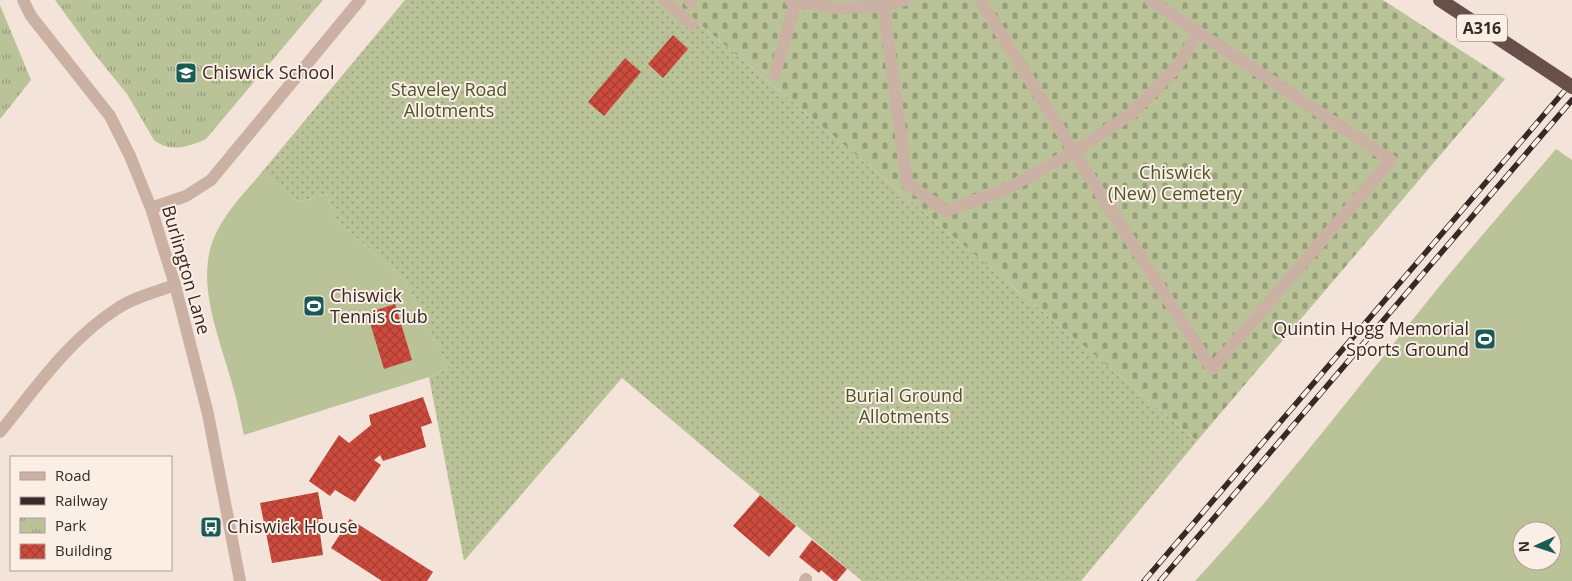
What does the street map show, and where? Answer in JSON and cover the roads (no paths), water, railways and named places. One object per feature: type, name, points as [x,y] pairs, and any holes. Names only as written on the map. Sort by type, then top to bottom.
[{"type":"highway","name":"A316","points":[[1440,0],[1572,87]]},
{"type":"street","name":"Burlington Lane","points":[[23,0],[31,16],[110,116],[130,156],[151,208],[174,285],[208,414],[240,581]]},
{"type":"street","points":[[151,208],[186,196],[211,180],[360,0]]},
{"type":"street","points":[[664,0],[692,24]]},
{"type":"street","points":[[775,74],[794,1],[837,8],[906,0]]},
{"type":"street","points":[[980,0],[1212,369],[1391,160],[1150,0]]},
{"type":"street","points":[[883,3],[907,183],[946,211],[1006,189],[1074,152],[1132,113],[1174,69],[1198,32]]},
{"type":"street","points":[[0,432],[70,346],[119,307],[174,285]]},
{"type":"railway","points":[[1144,581],[1572,82]]},
{"type":"railway","points":[[1160,581],[1572,100]]},
{"type":"place","name":"Chiswick School","points":[[186,73]]},
{"type":"place","name":"Chiswick Tennis Club","points":[[314,306]]},
{"type":"place","name":"Quintin Hogg Memorial Sports Ground","points":[[1485,339]]},
{"type":"place","name":"Chiswick House","points":[[211,527]]},
{"type":"park label","name":"Staveley Road Allotments","points":[[449,100]]},
{"type":"park label","name":"Chiswick (New) Cemetery","points":[[1175,183]]},
{"type":"park label","name":"Burial Ground Allotments","points":[[904,406]]}]
